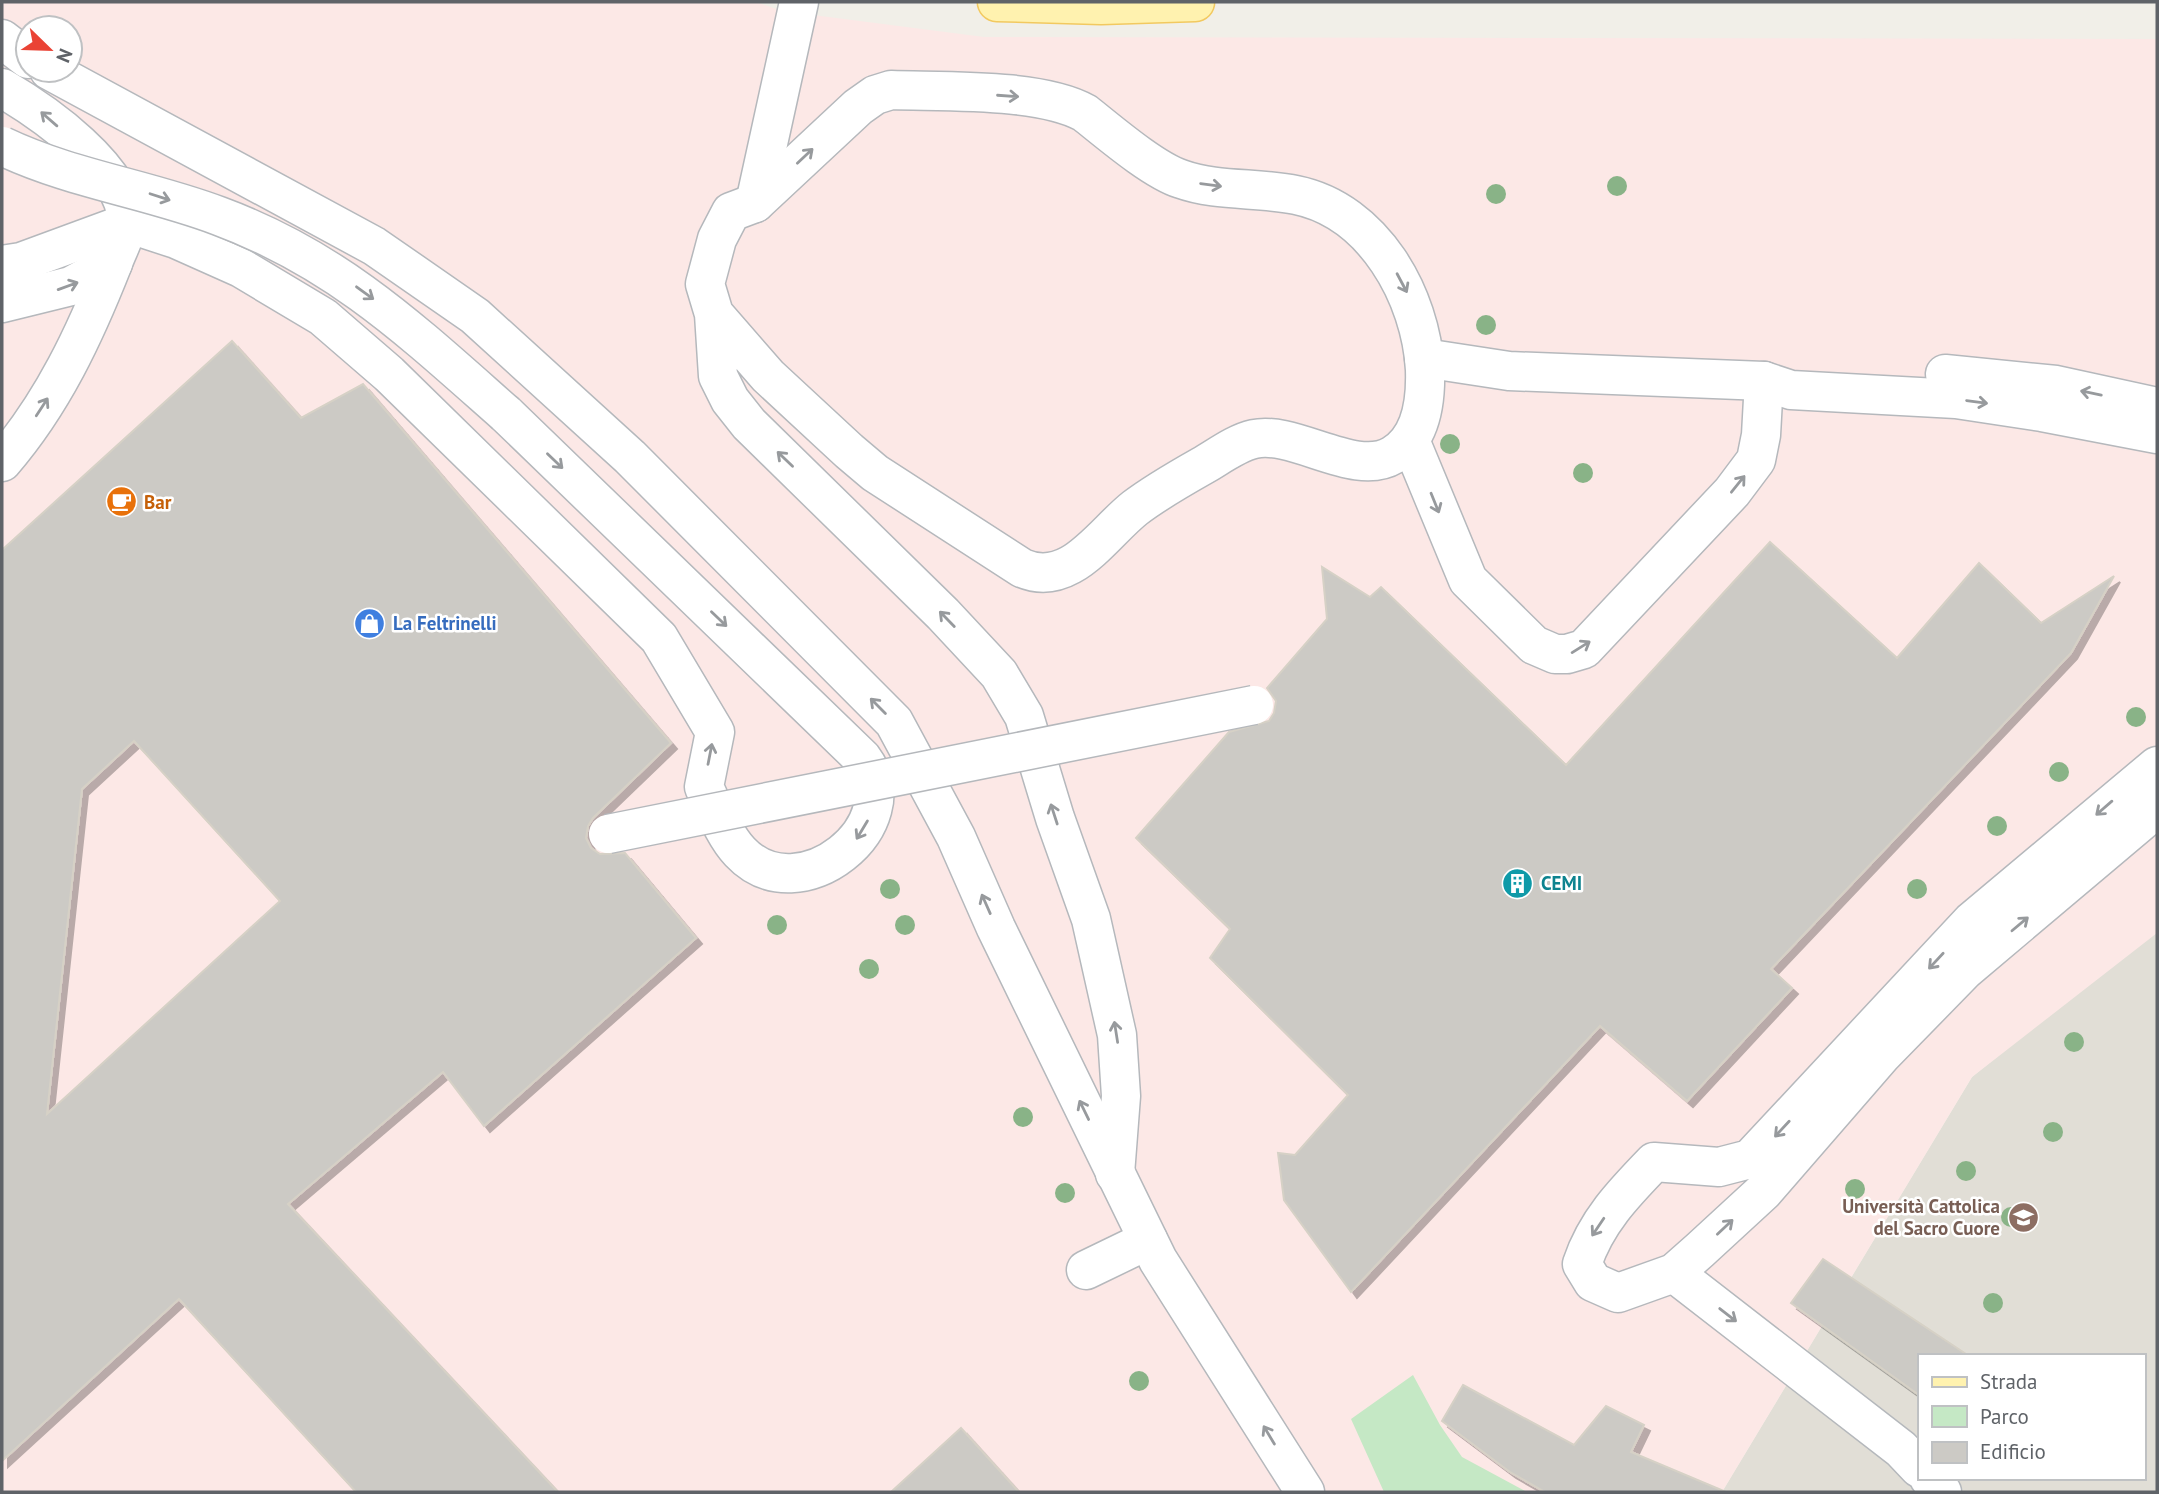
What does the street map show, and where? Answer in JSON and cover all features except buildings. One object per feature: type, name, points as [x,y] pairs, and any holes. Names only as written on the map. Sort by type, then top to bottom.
[{"type":"main road","points":[[997,2],[1101,5],[1195,2]]},
{"type":"street","points":[[755,203],[799,2]]},
{"type":"street","points":[[75,84],[374,246],[475,317],[630,457],[894,722],[956,837],[1148,1240],[1305,1492]]},
{"type":"street","points":[[2,88],[41,111],[86,151],[121,193],[127,223],[70,362],[31,424],[2,462]]},
{"type":"street","points":[[714,314],[768,376],[875,473],[1034,573],[1057,572],[1073,563],[1134,509],[1170,484],[1253,439],[1278,439],[1370,460],[1391,457],[1410,440],[1425,399],[1424,358],[1419,324],[1398,274],[1383,253],[1338,213],[1314,200],[1178,178],[1085,113],[1059,102],[969,93],[882,92],[858,107],[755,203],[731,212],[717,239],[705,284],[714,314],[715,362],[730,400],[749,424],[962,634],[999,674],[1024,716],[1055,818],[1091,919],[1115,1024],[1121,1096],[1115,1174]]},
{"type":"street","points":[[2,146],[53,168],[140,190],[217,215],[289,247],[372,298],[506,414],[862,758],[870,775],[871,812],[865,827],[841,856],[819,868],[788,873],[762,867],[739,851],[704,787],[715,732],[659,638],[389,374],[323,317],[241,268],[176,239],[127,223],[21,262],[2,265]]},
{"type":"street","points":[[2,303],[71,286],[113,262]]},
{"type":"street","points":[[1424,358],[1509,371],[1764,381],[1791,390],[1956,399],[2157,434]]},
{"type":"street","points":[[1764,381],[1797,367],[1977,376],[2056,385],[2157,407]]},
{"type":"street","points":[[1410,440],[1468,580],[1523,638],[1548,652],[1567,654],[1584,649],[1731,492],[1756,460],[1761,435],[1764,381]]},
{"type":"street","points":[[608,834],[1254,705]]},
{"type":"street","points":[[2157,766],[1972,921],[1750,1159],[1719,1167],[1654,1162],[1616,1201],[1591,1237],[1581,1264],[1593,1282],[1618,1293],[1674,1273],[1763,1192],[1881,1056],[1965,970],[2157,808]]},
{"type":"street","points":[[1086,1270],[1148,1240]]},
{"type":"street","points":[[1674,1273],[1901,1449],[1918,1467]]},
{"type":"shaded area","points":[[2,2],[756,2],[782,11],[984,37],[2157,39],[2157,933],[1972,1077],[1722,1492],[2,1492]]},
{"type":"shaded area","name":"Università Cattolica del Sacro Cuore","points":[[2157,927],[2157,1492],[1722,1492],[1972,1077]]},
{"type":"green space","points":[[1413,1375],[1440,1425],[1462,1457],[1527,1492],[1384,1492],[1351,1419]]},
{"type":"place","name":"Bar","points":[[121,502]]},
{"type":"place","name":"La Feltrinelli","points":[[370,623]]},
{"type":"place","name":"CEMI","points":[[1518,883]]},
{"type":"place","name":"Università Cattolica del Sacro Cuore","points":[[2023,1217]]}]
